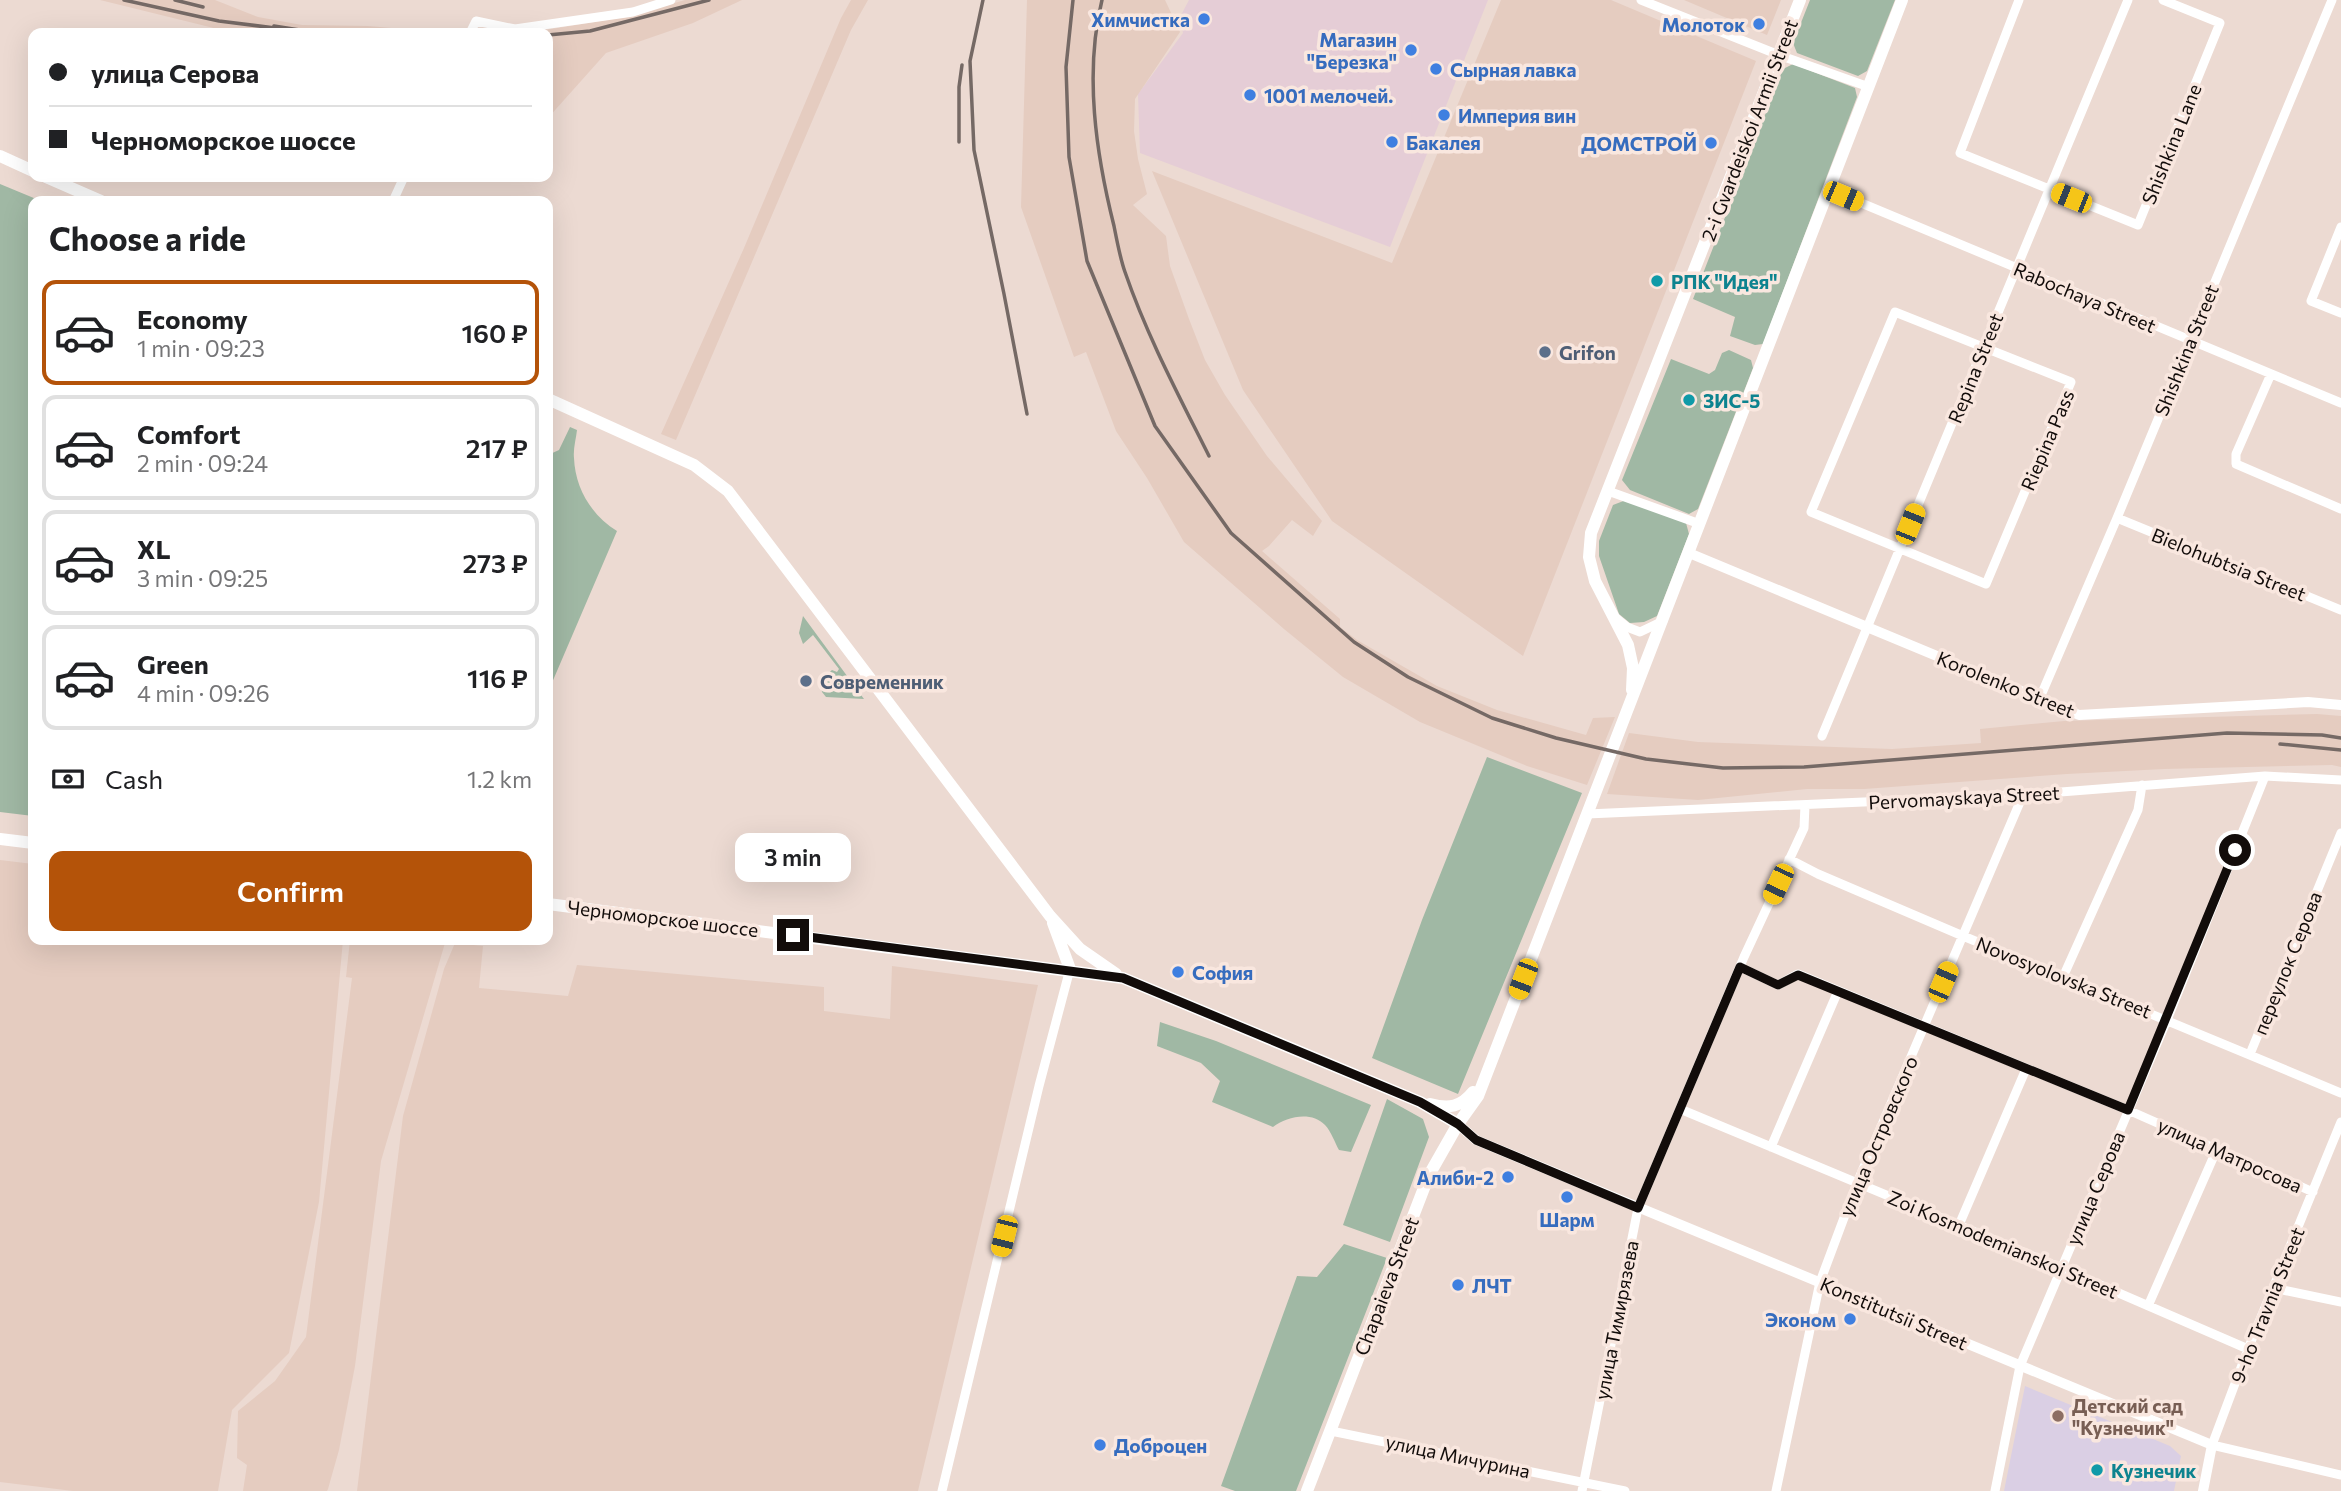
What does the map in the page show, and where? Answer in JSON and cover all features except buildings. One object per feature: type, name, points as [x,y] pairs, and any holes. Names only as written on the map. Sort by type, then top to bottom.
[{"type":"main road","name":"2-i Gvardeiskoi Armii Street","points":[[1612,615],[1595,581],[1589,556],[1591,533],[1800,0]]},
{"type":"main road","points":[[1663,621],[1902,0]]},
{"type":"main road","points":[[0,156],[28,169]]},
{"type":"main road","points":[[58,182],[90,196]]},
{"type":"main road","points":[[553,401],[694,464],[728,491],[1050,916],[1080,949],[1123,978]]},
{"type":"main road","points":[[1612,615],[1628,645],[1633,668],[1631,704]]},
{"type":"main road","name":"Chapaieva Street","points":[[1307,1491],[1429,1175],[1458,1124],[1478,1096],[1663,621]]},
{"type":"main road","points":[[0,839],[28,842]]},
{"type":"main road","name":"Черноморское шоссе","points":[[553,905],[1070,969],[1123,978],[1420,1102],[1458,1124]]},
{"type":"main road","points":[[1050,916],[1070,969]]},
{"type":"main road","points":[[1420,1102],[1444,1108],[1464,1103],[1495,1050]]},
{"type":"street","points":[[522,28],[633,12],[671,0]]},
{"type":"street","points":[[1642,0],[1779,55],[1869,87]]},
{"type":"street","name":"Shishkina Lane","points":[[2020,0],[1960,153],[2138,225],[2220,23],[2163,0]]},
{"type":"street","name":"Repina Street","points":[[1822,736],[2128,0]]},
{"type":"street","name":"Shishkina Street","points":[[2039,700],[2332,0]]},
{"type":"street","points":[[472,28],[476,21],[510,28]]},
{"type":"street","name":"Rabochaya Street","points":[[1830,190],[2341,403]]},
{"type":"street","points":[[2341,227],[2311,301],[2341,313]]},
{"type":"street","name":"Riepina Pass","points":[[1895,312],[1984,346],[2071,382],[1986,584],[1811,512],[1895,312]]},
{"type":"street","points":[[2271,374],[2236,454],[2236,464],[2341,509]]},
{"type":"street","points":[[1608,491],[1700,524]]},
{"type":"street","name":"Bielohubtsia Street","points":[[2117,519],[2341,610]]},
{"type":"street","name":"Korolenko Street","points":[[1689,553],[2078,715],[2308,702],[2341,705]]},
{"type":"street","points":[[1612,615],[1627,627],[1640,632],[1663,621]]},
{"type":"street","name":"Pervomayskaya Street","points":[[1587,814],[2023,795],[2265,776],[2341,780]]},
{"type":"street","name":"улица Серова","points":[[1995,1491],[2020,1366],[2167,1020],[2265,776]]},
{"type":"street","points":[[2063,977],[2138,810],[2142,785]]},
{"type":"street","name":"улица Островского","points":[[1776,1491],[1820,1282],[1857,1183],[2023,795]]},
{"type":"street","name":"улица Тимирязева","points":[[1583,1487],[1638,1208],[1740,967],[1804,828],[1805,805]]},
{"type":"street","name":"переулок Серова","points":[[2250,1054],[2341,833]]},
{"type":"street","name":"Novosyolovska Street","points":[[1789,859],[1963,936],[2341,1093]]},
{"type":"street","name":"улица Матросова","points":[[1740,967],[1778,985],[1798,975],[2128,1110],[2312,1192]]},
{"type":"street","points":[[942,1491],[1039,1086],[1070,969]]},
{"type":"street","points":[[1772,1147],[1838,991]]},
{"type":"street","points":[[1959,1226],[2026,1069]]},
{"type":"street","name":"Zoi Kosmodemianskoi Street","points":[[1680,1109],[2248,1349]]},
{"type":"street","name":"9-ho Travnia Street","points":[[2203,1491],[2212,1445],[2248,1349],[2341,1122]]},
{"type":"street","name":"Konstitutsii Street","points":[[1458,1124],[1476,1140],[2212,1445],[2341,1475]]},
{"type":"street","points":[[2148,1306],[2217,1149]]},
{"type":"street","points":[[2273,1288],[2341,1302]]},
{"type":"street","name":"улица Мичурина","points":[[1331,1431],[1583,1487],[1625,1491]]},
{"type":"shaded area","points":[[100,0],[215,0],[258,17],[302,25],[391,28],[214,28]]},
{"type":"shaded area","points":[[685,0],[742,0],[693,23],[606,53],[553,112],[553,29],[626,17]]},
{"type":"shaded area","points":[[851,0],[868,0],[851,30],[676,440],[661,434],[744,248],[841,18]]},
{"type":"shaded area","points":[[1027,0],[1165,0],[1180,32],[1135,99],[1134,131],[1147,194],[1133,205],[1166,236],[1170,266],[1189,319],[1205,360],[1225,395],[1267,456],[1322,521],[1313,536],[1292,520],[1262,551],[1340,619],[1340,627],[1357,640],[1437,686],[1497,710],[1586,735],[1593,718],[1615,717],[1587,785],[1527,766],[1420,722],[1343,677],[1184,542],[1116,431],[1086,352],[1074,357],[1021,207]]},
{"type":"shaded area","points":[[1189,0],[1488,0],[1390,247],[1140,153],[1138,94],[1183,33],[1180,17]]},
{"type":"shaded area","points":[[1501,0],[1611,0],[1756,61],[1523,656],[1332,521],[1243,390],[1152,171],[1392,263]]},
{"type":"shaded area","points":[[1684,0],[1781,0],[1767,35]]},
{"type":"shaded area","points":[[2317,714],[2341,716],[2341,767],[2332,765],[2164,769],[1864,789],[1807,789],[1698,800],[1607,794],[1629,733],[1698,742],[1892,749],[1981,743],[1980,729],[2064,721]]},
{"type":"shaded area","points":[[0,860],[28,863],[28,945],[343,945],[319,1202],[289,1353],[232,1410],[218,1491],[73,1491],[0,1482]]},
{"type":"shaded area","points":[[349,945],[444,945],[381,1161],[355,1366],[339,1450],[328,1489],[243,1491],[247,1465],[237,1458],[238,1411],[275,1381],[306,1337],[352,978],[346,977]]},
{"type":"shaded area","points":[[454,945],[483,946],[479,988],[568,996],[577,965],[824,987],[824,1011],[890,1019],[892,966],[1038,985],[918,1491],[357,1491],[403,1116],[444,969]]},
{"type":"shaded area","name":"Детский сад \"Кузнечик\"","points":[[2025,1386],[2170,1446],[2181,1456],[2174,1491],[2004,1491]]},
{"type":"green space","points":[[1810,0],[1895,0],[1867,71],[1858,76],[1797,53],[1793,43]]},
{"type":"green space","points":[[1793,64],[1855,88],[1857,97],[1763,344],[1755,345],[1730,336],[1735,317],[1693,299],[1783,69]]},
{"type":"green space","points":[[0,184],[29,196],[28,815],[0,812]]},
{"type":"green space","points":[[1729,350],[1751,360],[1753,368],[1698,509],[1689,514],[1630,490],[1622,480],[1671,359],[1709,374],[1715,370],[1722,353]]},
{"type":"green space","points":[[570,427],[577,430],[574,458],[581,490],[600,517],[617,531],[553,680],[553,453],[559,450]]},
{"type":"green space","points":[[1626,500],[1686,523],[1689,534],[1657,616],[1644,622],[1630,623],[1619,614],[1599,556],[1599,541],[1613,505]]},
{"type":"green space","points":[[803,616],[864,699],[826,697],[822,692],[820,680],[832,670],[837,672],[839,669],[813,635],[803,644],[799,633]]},
{"type":"green space","points":[[1487,757],[1582,793],[1458,1094],[1372,1058],[1422,920]]},
{"type":"green space","points":[[1160,1022],[1216,1041],[1371,1105],[1351,1152],[1339,1150],[1327,1128],[1313,1118],[1292,1118],[1273,1127],[1212,1102],[1220,1081],[1201,1063],[1157,1046]]},
{"type":"green space","points":[[1387,1099],[1423,1119],[1429,1137],[1390,1242],[1343,1225]]},
{"type":"green space","points":[[1344,1244],[1387,1258],[1296,1491],[1235,1491],[1221,1486],[1297,1276],[1317,1277]]},
{"type":"railway","points":[[124,0],[219,21],[275,28]]},
{"type":"railway","points":[[175,0],[203,7]]},
{"type":"railway","points":[[553,35],[590,31],[709,0]]},
{"type":"railway","points":[[983,0],[970,61],[974,150],[1027,414]]},
{"type":"railway","points":[[1073,0],[1066,67],[1069,157],[1087,261],[1155,426],[1231,533],[1354,642],[1408,677],[1492,718],[1556,738],[1646,759],[1723,768],[1804,767],[2227,733],[2322,735],[2341,738]]},
{"type":"railway","points":[[1102,0],[1094,56],[1094,113],[1102,171],[1120,255],[1153,343],[1209,456]]},
{"type":"railway","points":[[274,26],[287,28]]},
{"type":"railway","points":[[959,142],[959,87],[962,65]]},
{"type":"railway","points":[[2280,744],[2341,750]]},
{"type":"place","name":"Химчистка","points":[[1204,19]]},
{"type":"place","name":"Молоток","points":[[1759,24]]},
{"type":"place","name":"Магазин \"Березка\"","points":[[1411,50]]},
{"type":"place","name":"Сырная лавка","points":[[1436,69]]},
{"type":"place","name":"1001 мелочей.","points":[[1250,95]]},
{"type":"place","name":"Империя вин","points":[[1444,115]]},
{"type":"place","name":"Бакалея","points":[[1392,142]]},
{"type":"place","name":"ДОМСТРОЙ","points":[[1711,143]]},
{"type":"place","name":"РПК \"Идея\"","points":[[1657,281]]},
{"type":"place","name":"Grifon","points":[[1545,352]]},
{"type":"place","name":"ЗИС-5","points":[[1689,400]]},
{"type":"place","name":"Современник","points":[[806,681]]},
{"type":"place","name":"София","points":[[1178,972]]},
{"type":"place","name":"Алиби-2","points":[[1508,1177]]},
{"type":"place","name":"Шарм","points":[[1567,1197]]},
{"type":"place","name":"ЛЧТ","points":[[1458,1285]]},
{"type":"place","name":"Эконом","points":[[1850,1319]]},
{"type":"place","name":"Детский сад \"Кузнечик\"","points":[[2058,1416]]},
{"type":"place","name":"Доброцен","points":[[1100,1445]]},
{"type":"place","name":"Кузнечик","points":[[2097,1470]]},
{"type":"route","points":[[793,935],[1123,978],[1420,1102],[1458,1124],[1476,1140],[1638,1208],[1740,967],[1778,985],[1798,975],[2128,1110],[2235,850]]}]
